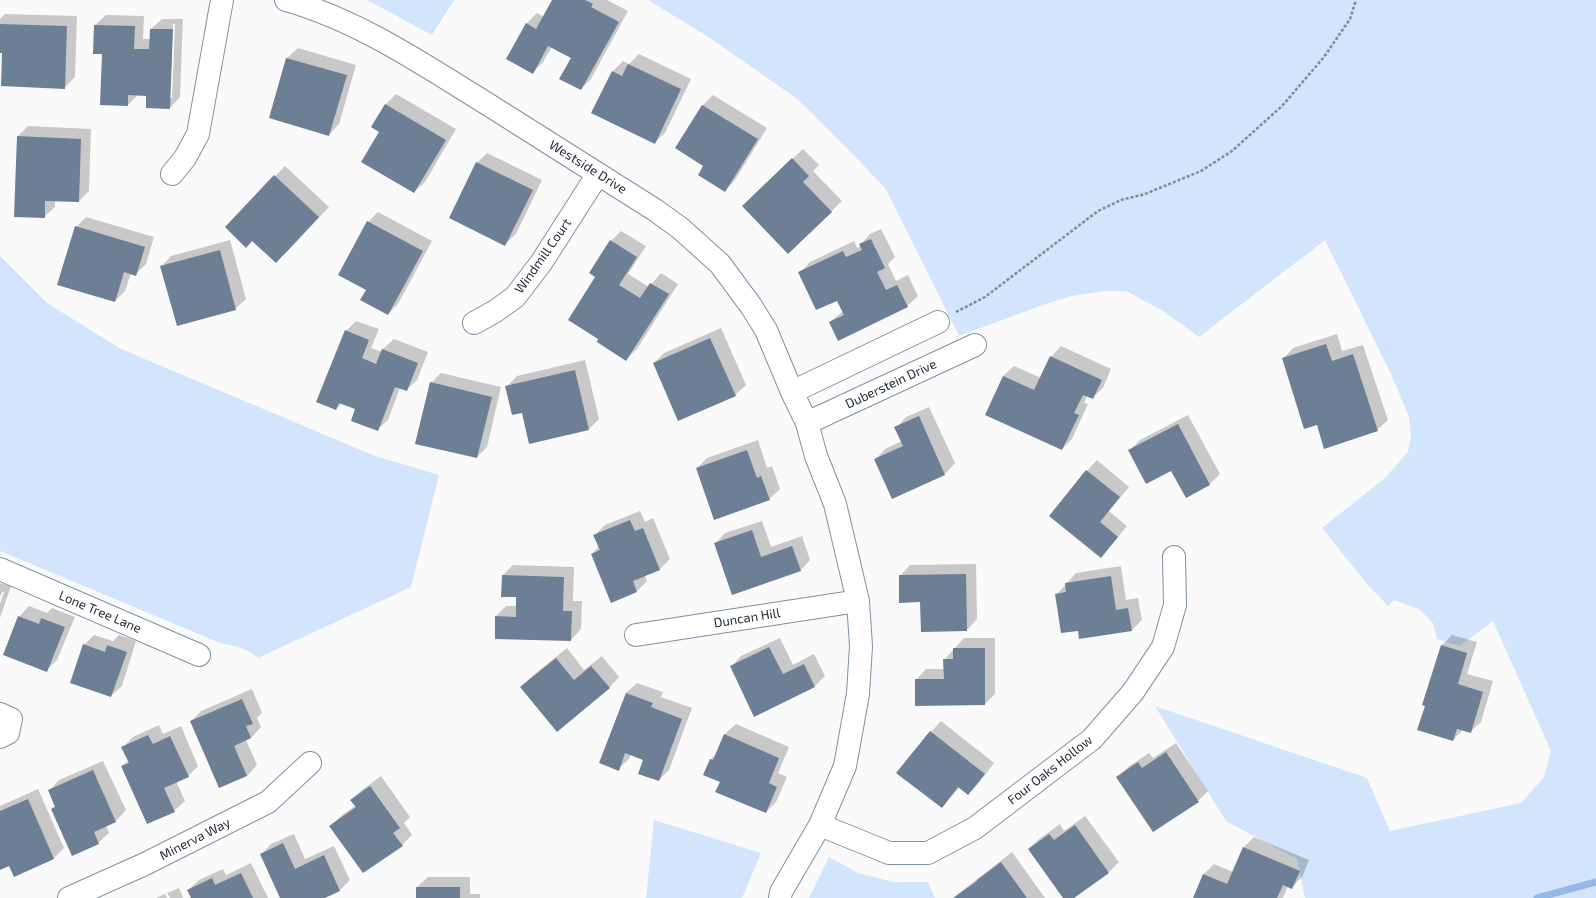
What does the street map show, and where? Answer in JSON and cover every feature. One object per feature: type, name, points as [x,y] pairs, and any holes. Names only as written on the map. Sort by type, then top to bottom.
[{"type":"street","points":[[172,174],[185,158],[198,134],[222,0]]},
{"type":"street","name":"Westside Drive","points":[[286,0],[307,6],[340,19],[381,40],[454,83],[674,223],[720,264],[751,306],[766,330],[792,392],[807,423],[816,456],[835,504],[858,601],[861,646],[858,694],[845,766],[820,825],[780,898]]},
{"type":"street","name":"Windmill Court","points":[[474,323],[494,312],[515,297],[541,263],[598,174]]},
{"type":"street","points":[[792,392],[938,322]]},
{"type":"street","name":"Duberstein Drive","points":[[807,423],[975,345]]},
{"type":"street","name":"Four Oaks Hollow","points":[[820,825],[890,852],[928,853],[975,828],[1092,739],[1133,692],[1164,647],[1175,606],[1174,557]]},
{"type":"street","name":"Lone Tree Lane","points":[[0,569],[199,655]]},
{"type":"street","name":"Duncan Hill","points":[[636,635],[858,601]]},
{"type":"street","points":[[0,714],[11,719],[8,733],[0,737]]},
{"type":"street","name":"Minerva Way","points":[[69,898],[145,864],[268,802],[310,763]]},
{"type":"path","points":[[938,322],[985,297],[1098,211],[1121,200],[1144,194],[1201,171],[1232,151],[1282,106],[1324,57],[1350,19],[1356,0]]},
{"type":"shaded area","points":[[367,0],[454,0],[432,35]]},
{"type":"shaded area","points":[[648,0],[1596,0],[1596,898],[1305,898],[1297,859],[1226,821],[1155,706],[1367,778],[1390,831],[1521,803],[1544,777],[1551,751],[1493,621],[1460,646],[1437,639],[1433,623],[1419,609],[1394,600],[1388,606],[1367,584],[1322,528],[1385,478],[1408,452],[1411,435],[1409,417],[1391,374],[1325,240],[1199,337],[1165,312],[1126,291],[1105,291],[1071,296],[959,336],[885,188],[796,98],[710,38]]},
{"type":"shaded area","points":[[0,256],[47,303],[121,349],[375,456],[439,475],[411,587],[258,658],[245,650],[220,643],[0,551]]},
{"type":"shaded area","points":[[654,820],[761,853],[742,898],[646,898]]},
{"type":"shaded area","points":[[829,857],[858,873],[893,882],[928,882],[935,898],[809,898]]},
{"type":"building","points":[[552,0],[585,0],[593,4],[591,7],[619,22],[581,90],[559,79],[571,58],[548,46],[533,74],[506,59],[526,23],[536,29]]},
{"type":"building","points":[[0,24],[67,26],[65,89],[1,86],[2,53],[0,53]]},
{"type":"building","points":[[94,25],[135,26],[134,49],[149,49],[150,29],[173,29],[170,109],[146,108],[146,96],[128,95],[128,106],[100,105],[102,54],[93,54]]},
{"type":"building","points":[[286,58],[347,75],[329,136],[269,118]]},
{"type":"building","points":[[628,64],[681,89],[655,144],[591,113],[612,71],[622,76]]},
{"type":"building","points":[[385,104],[446,140],[414,193],[361,162],[379,132],[371,127]]},
{"type":"building","points":[[702,105],[758,139],[725,192],[698,175],[703,166],[675,148]]},
{"type":"building","points":[[17,136],[81,139],[79,202],[45,201],[45,218],[14,217]]},
{"type":"building","points":[[792,158],[809,176],[803,182],[832,212],[788,254],[742,206]]},
{"type":"building","points":[[476,162],[533,190],[505,246],[449,218]]},
{"type":"building","points":[[274,175],[319,217],[276,263],[252,241],[246,248],[225,227]]},
{"type":"building","points":[[367,221],[423,251],[388,315],[360,300],[366,290],[338,275]]},
{"type":"building","points":[[75,226],[145,247],[136,276],[124,272],[115,302],[57,285]]},
{"type":"building","points":[[871,239],[885,268],[877,272],[886,290],[897,285],[908,307],[838,341],[829,322],[844,315],[837,301],[816,310],[798,272],[843,251],[846,257],[862,250],[859,244]]},
{"type":"building","points":[[610,240],[637,257],[619,285],[640,298],[650,283],[669,294],[626,361],[597,342],[598,339],[568,320],[595,277],[589,273]]},
{"type":"building","points":[[220,250],[236,310],[177,326],[160,266]]},
{"type":"building","points":[[345,330],[369,340],[362,358],[376,364],[382,349],[418,363],[407,391],[395,387],[378,431],[351,421],[355,409],[339,403],[336,410],[316,402]]},
{"type":"building","points":[[710,338],[736,396],[678,421],[653,363]]},
{"type":"building","points":[[1326,344],[1332,361],[1353,354],[1378,431],[1324,449],[1317,425],[1304,429],[1282,358]]},
{"type":"building","points":[[1050,356],[1102,380],[1093,399],[1083,395],[1074,413],[1079,415],[1062,450],[985,415],[1003,376],[1034,390]]},
{"type":"building","points":[[575,370],[589,430],[529,444],[522,413],[512,415],[505,386]]},
{"type":"building","points":[[430,382],[492,397],[477,458],[415,444]]},
{"type":"building","points":[[919,416],[945,475],[892,499],[874,459],[903,446],[894,427]]},
{"type":"building","points":[[1178,424],[1210,485],[1186,498],[1171,471],[1146,484],[1128,450]]},
{"type":"building","points":[[747,450],[757,478],[761,476],[770,500],[714,520],[696,468]]},
{"type":"building","points":[[1086,470],[1120,497],[1100,522],[1118,537],[1101,558],[1049,516]]},
{"type":"building","points":[[630,520],[635,531],[643,528],[660,570],[633,581],[637,592],[611,603],[591,554],[600,550],[593,535]]},
{"type":"building","points":[[752,530],[761,557],[792,546],[801,571],[732,595],[714,543]]},
{"type":"building","points":[[966,574],[967,631],[921,632],[920,602],[899,603],[899,575]]},
{"type":"building","points":[[502,575],[564,577],[563,611],[572,611],[571,641],[495,639],[495,616],[516,617],[516,597],[501,597]]},
{"type":"building","points":[[1111,576],[1116,610],[1128,608],[1132,631],[1079,639],[1078,631],[1061,633],[1055,594],[1066,592],[1065,583]]},
{"type":"building","points":[[18,616],[39,624],[41,618],[65,627],[47,672],[3,655]]},
{"type":"building","points":[[83,644],[105,652],[107,645],[127,652],[111,697],[70,683]]},
{"type":"building","points":[[1441,645],[1467,653],[1458,684],[1483,692],[1471,733],[1457,729],[1453,741],[1417,730],[1425,706],[1422,705]]},
{"type":"building","points":[[769,647],[783,674],[804,664],[815,687],[754,717],[730,666]]},
{"type":"building","points":[[953,648],[985,648],[985,705],[915,706],[915,679],[944,679],[943,659],[953,659]]},
{"type":"building","points":[[556,658],[574,680],[591,666],[610,688],[557,732],[520,687]]},
{"type":"building","points":[[626,693],[653,703],[651,707],[682,719],[659,781],[638,774],[643,760],[625,753],[619,771],[599,763]]},
{"type":"building","points":[[242,699],[253,724],[246,726],[251,738],[234,746],[247,776],[219,788],[190,721]]},
{"type":"building","points":[[930,731],[985,774],[968,795],[958,787],[942,808],[896,773]]},
{"type":"building","points":[[724,734],[779,758],[769,783],[777,787],[766,813],[715,792],[720,782],[703,775],[710,759],[713,760]]},
{"type":"building","points":[[148,735],[153,744],[170,736],[189,777],[164,788],[175,812],[147,824],[121,766],[129,763],[121,747]]},
{"type":"building","points":[[1166,752],[1199,802],[1153,832],[1116,777],[1138,762],[1142,768]]},
{"type":"building","points":[[93,770],[116,822],[94,832],[99,844],[72,856],[51,809],[55,807],[48,790]]},
{"type":"building","points":[[370,786],[400,828],[393,833],[403,846],[363,873],[329,826],[356,807],[350,800]]},
{"type":"building","points":[[28,799],[54,859],[14,877],[9,866],[0,870],[0,811]]},
{"type":"building","points":[[1075,825],[1109,873],[1074,898],[1063,898],[1028,849],[1049,834],[1054,840]]},
{"type":"building","points":[[283,843],[295,869],[324,855],[340,891],[325,898],[280,898],[260,854]]},
{"type":"building","points":[[1243,847],[1300,871],[1292,889],[1283,885],[1277,898],[1193,898],[1203,874],[1227,884]]},
{"type":"building","points":[[1001,862],[1027,898],[953,898],[977,881]]},
{"type":"building","points":[[241,873],[253,898],[191,898],[187,890],[212,878],[215,885]]},
{"type":"building","points":[[416,887],[460,887],[460,898],[416,898]]},
{"type":"waterway","points":[[1537,898],[1596,882]]}]
